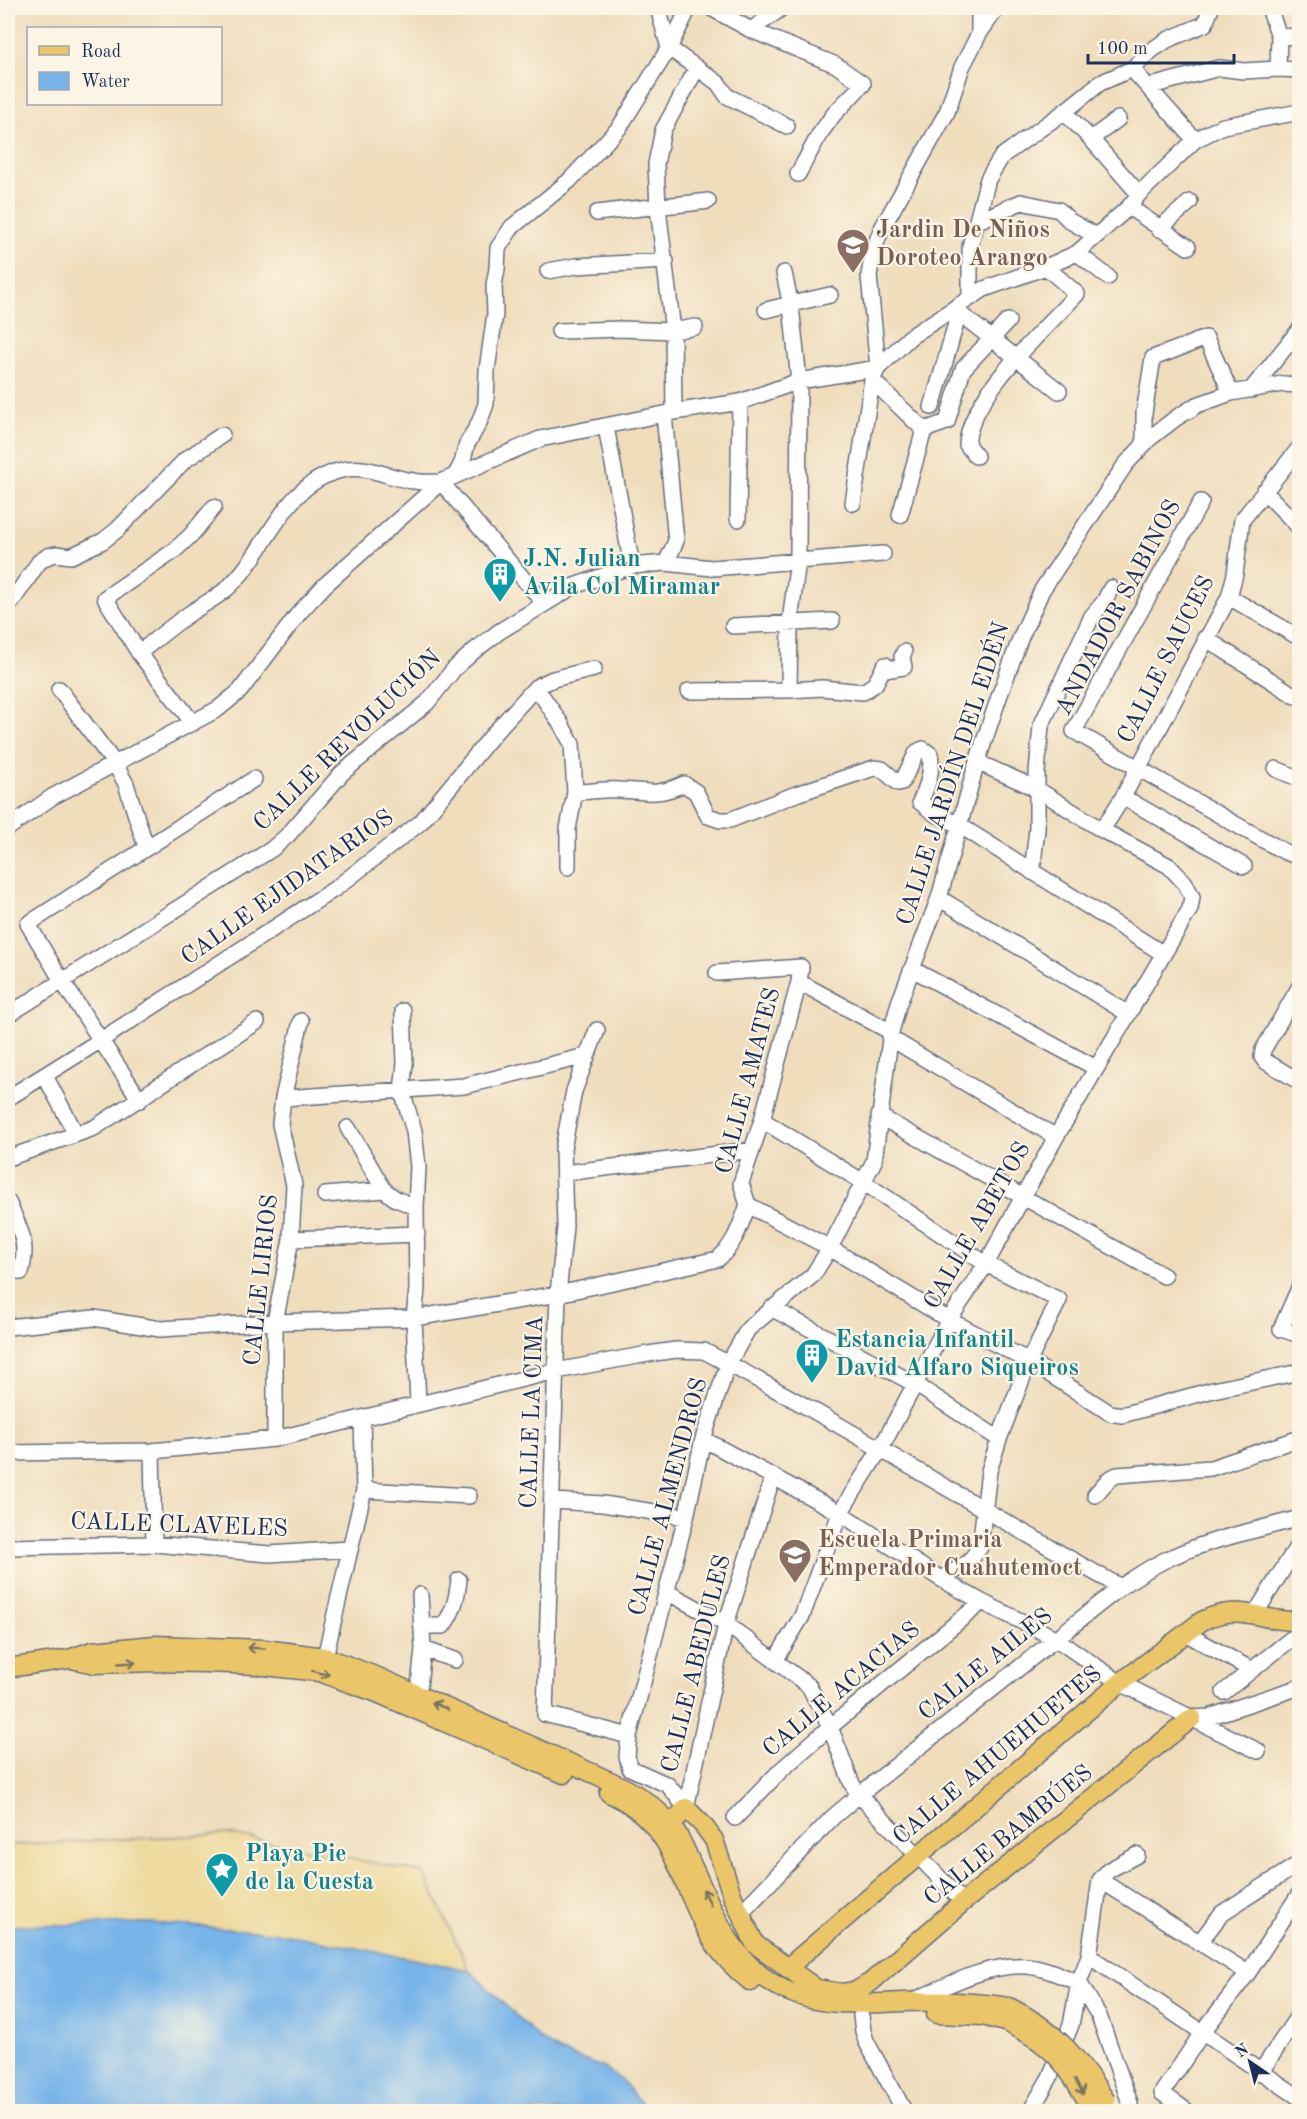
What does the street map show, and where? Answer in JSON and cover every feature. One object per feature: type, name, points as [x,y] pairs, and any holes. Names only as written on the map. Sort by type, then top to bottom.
[{"type":"main road","name":"CALLE AHUEHUETES","points":[[787,1968],[1120,1683],[1202,1621],[1217,1613],[1234,1611],[1284,1621],[1299,1621]]},
{"type":"main road","points":[[8,1668],[69,1659],[92,1651],[155,1646],[264,1648],[325,1658],[378,1677],[643,1797],[671,1825],[678,1836],[722,1930],[754,1971],[775,1986],[816,2001],[844,2004],[966,2001],[1007,2014],[1032,2018],[1070,2050],[1086,2070],[1101,2109]]},
{"type":"main road","points":[[69,1659],[95,1665],[153,1662],[255,1665],[319,1672],[375,1692],[616,1797],[647,1818],[667,1843],[711,1937],[739,1973],[759,1988],[787,2003],[815,2012],[844,2016],[1007,2014]]},
{"type":"main road","name":"CALLE BAMBÚES","points":[[787,1968],[817,1989],[842,1993],[856,1991],[872,1982],[963,1902],[1192,1718]]},
{"type":"main road","points":[[686,1808],[704,1825],[714,1840],[725,1875],[755,1944],[787,1968]]},
{"type":"main road","name":"CALLE ABEDULES","points":[[671,1825],[686,1808]]},
{"type":"street","points":[[658,8],[669,48],[718,83],[727,96],[787,126]]},
{"type":"street","points":[[8,828],[52,797],[218,709],[240,691],[299,614],[326,585],[448,479],[462,463],[467,444],[479,423],[486,404],[487,370],[495,314],[494,285],[498,248],[512,227],[569,181],[619,128],[669,48],[689,8]]},
{"type":"street","points":[[711,8],[751,30],[836,66],[863,84],[834,114],[819,135],[798,174]]},
{"type":"street","points":[[751,30],[782,8]]},
{"type":"street","points":[[978,8],[979,34]]},
{"type":"street","points":[[853,503],[875,374],[869,276],[873,252],[881,230],[946,112],[962,67],[979,34],[997,8]]},
{"type":"street","points":[[970,297],[970,247],[988,179],[1002,156],[1100,83],[1132,69],[1152,50],[1167,40],[1205,24],[1211,8]]},
{"type":"street","points":[[1269,8],[1279,36],[1278,69]]},
{"type":"street","points":[[1279,36],[1299,37]]},
{"type":"street","points":[[666,563],[676,540],[669,413],[673,331],[658,208],[656,164],[663,130],[697,68]]},
{"type":"street","points":[[1150,89],[1219,68],[1244,71],[1299,70]]},
{"type":"street","points":[[1132,69],[1195,140]]},
{"type":"street","points":[[1064,112],[1139,194]]},
{"type":"street","points":[[139,653],[224,591],[253,558],[292,499],[318,480],[341,470],[357,468],[377,471],[413,482],[448,479],[540,439],[669,413],[740,402],[799,381],[875,374],[910,337],[958,311],[970,297],[984,289],[1047,267],[1077,253],[1129,207],[1139,194],[1195,140],[1223,126],[1299,112]]},
{"type":"street","points":[[1091,139],[1118,118]]},
{"type":"street","points":[[597,213],[708,201]]},
{"type":"street","points":[[978,221],[1021,202],[1059,210],[1070,221],[1096,236]]},
{"type":"street","points":[[1159,230],[1190,202]]},
{"type":"street","points":[[1129,207],[1159,230],[1188,247]]},
{"type":"street","points":[[1077,253],[1108,277]]},
{"type":"street","points":[[548,271],[576,266],[666,261]]},
{"type":"street","points":[[976,456],[967,445],[967,436],[982,401],[993,384],[1077,294],[1047,267]]},
{"type":"street","points":[[783,273],[791,306],[799,381],[798,560],[790,622],[789,690]]},
{"type":"street","points":[[766,310],[791,306],[830,295]]},
{"type":"street","points":[[958,311],[1059,391]]},
{"type":"street","points":[[932,407],[958,311]]},
{"type":"street","points":[[924,430],[947,422],[963,369],[1008,321]]},
{"type":"street","points":[[560,331],[621,329],[673,331],[696,327]]},
{"type":"street","points":[[1251,390],[1299,329]]},
{"type":"street","points":[[1144,444],[1143,413],[1153,358],[1206,338],[1231,393]]},
{"type":"street","points":[[875,374],[924,430]]},
{"type":"street","name":"CALLE JARDÍN DEL EDÉN","points":[[891,1035],[912,969],[939,898],[977,762],[1020,639],[1042,590],[1125,465],[1144,444],[1176,418],[1197,405],[1231,393],[1282,384],[1299,385]]},
{"type":"street","points":[[738,519],[740,402]]},
{"type":"street","points":[[606,427],[632,566]]},
{"type":"street","points":[[900,515],[924,430]]},
{"type":"street","points":[[8,607],[39,562],[48,555],[71,556],[103,540],[117,530],[185,460],[222,435]]},
{"type":"street","name":"CALLE SAUCES","points":[[1102,831],[1123,797],[1205,638],[1229,597],[1242,520],[1299,447]]},
{"type":"street","points":[[448,479],[544,603]]},
{"type":"street","points":[[1264,491],[1299,528]]},
{"type":"street","name":"ANDADOR SABINOS","points":[[1201,502],[1074,730],[1285,852],[1299,857]]},
{"type":"street","points":[[194,723],[139,653],[105,598],[174,551],[191,535],[214,507]]},
{"type":"street","name":"CALLE REVOLUCIÓN","points":[[8,1015],[272,849],[288,835],[342,773],[427,703],[454,669],[500,631],[574,586],[632,566],[666,563],[712,568],[883,554]]},
{"type":"street","name":"ANDADOR SABINOS","points":[[1032,872],[1037,829],[1041,726],[1092,616],[1104,602],[1111,588]]},
{"type":"street","points":[[1229,597],[1299,638]]},
{"type":"street","points":[[733,626],[832,621]]},
{"type":"street","points":[[1205,638],[1295,696]]},
{"type":"street","points":[[689,691],[822,688],[862,692],[875,684],[893,667],[904,652]]},
{"type":"street","name":"CALLE EJIDATARIOS","points":[[8,1098],[336,888],[421,822],[496,731],[536,687],[554,679],[594,669]]},
{"type":"street","points":[[536,687],[572,744],[575,792],[568,829],[568,867]]},
{"type":"street","points":[[59,688],[115,764],[126,784],[146,847]]},
{"type":"street","points":[[575,792],[618,790],[651,793],[667,791],[684,784],[696,792],[708,816],[730,820],[796,794],[874,768],[882,768],[898,783],[902,782],[917,752],[923,749],[930,754],[932,762],[926,790],[920,802],[934,813],[959,825],[1162,953]]},
{"type":"street","points":[[977,762],[1037,789],[1102,831]]},
{"type":"street","points":[[1276,769],[1299,779]]},
{"type":"street","points":[[140,1100],[62,981],[28,924],[254,779]]},
{"type":"street","points":[[1123,797],[1244,866]]},
{"type":"street","name":"CALLE ABETOS","points":[[775,1661],[802,1616],[840,1513],[881,1448],[949,1320],[986,1264],[1127,1013],[1190,909],[1192,897],[1185,883],[1169,866],[1102,831]]},
{"type":"street","points":[[939,898],[1127,1013]]},
{"type":"street","points":[[912,969],[1096,1068]]},
{"type":"street","points":[[717,973],[800,974],[891,1035],[1056,1137]]},
{"type":"street","name":"CALLE AMATES","points":[[800,974],[762,1120],[741,1183],[748,1205],[830,1248],[949,1320],[1029,1361],[1110,1413],[1122,1415],[1213,1390],[1299,1372]]},
{"type":"street","points":[[1299,986],[1263,1050],[1262,1057],[1299,1082]]},
{"type":"street","points":[[403,1011],[405,1063],[402,1091],[414,1131],[418,1167],[417,1289],[414,1318],[418,1403]]},
{"type":"street","name":"CALLE LIRIOS","points":[[275,1439],[275,1322],[291,1239],[294,1185],[280,1124],[282,1098],[301,1021]]},
{"type":"street","points":[[8,1158],[94,1128],[257,1022]]},
{"type":"street","name":"CALLE LA CIMA","points":[[597,1030],[574,1091],[563,1149],[565,1227],[558,1294],[545,1714],[629,1736]]},
{"type":"street","name":"CALLE ALMENDROS","points":[[686,1808],[668,1785],[630,1768],[627,1756],[629,1736],[668,1592],[703,1439],[728,1364],[748,1329],[813,1275],[830,1248],[874,1161],[891,1035]]},
{"type":"street","points":[[282,1098],[464,1086],[586,1056]]},
{"type":"street","points":[[45,1076],[76,1134]]},
{"type":"street","points":[[879,1116],[1164,1276]]},
{"type":"street","points":[[762,1120],[863,1182],[986,1264],[1059,1300],[1029,1361],[999,1439],[989,1471],[980,1547],[969,1562],[941,1579]]},
{"type":"street","points":[[348,1128],[384,1190],[396,1199],[416,1207]]},
{"type":"street","points":[[564,1173],[752,1150]]},
{"type":"street","points":[[325,1195],[384,1190]]},
{"type":"street","points":[[8,1202],[25,1243],[21,1272]]},
{"type":"street","points":[[8,1327],[94,1318],[160,1329],[275,1322],[414,1318],[558,1294],[718,1259],[729,1250],[736,1238],[748,1205]]},
{"type":"street","points":[[291,1239],[417,1234]]},
{"type":"street","points":[[1299,1286],[1281,1329],[1299,1335]]},
{"type":"street","points":[[771,1308],[915,1384],[999,1439]]},
{"type":"street","points":[[8,1453],[152,1451],[275,1439],[556,1371],[676,1350],[704,1352],[881,1448],[1121,1587]]},
{"type":"street","points":[[325,1658],[364,1490],[362,1418]]},
{"type":"street","points":[[1095,1495],[1117,1475],[1211,1468],[1299,1438]]},
{"type":"street","points":[[703,1439],[840,1513],[941,1579],[1055,1638],[1120,1683],[1257,1751]]},
{"type":"street","points":[[152,1451],[154,1544]]},
{"type":"street","name":"CALLE ABEDULES","points":[[686,1808],[726,1624],[773,1476]]},
{"type":"street","points":[[364,1490],[469,1496]]},
{"type":"street","points":[[553,1501],[603,1504],[686,1517]]},
{"type":"street","name":"CALLE AILES","points":[[741,1913],[833,1817],[1121,1587],[1147,1569],[1194,1548],[1299,1518]]},
{"type":"street","points":[[1255,1614],[1299,1542]]},
{"type":"street","name":"CALLE CLAVELES","points":[[8,1547],[154,1544],[269,1554],[349,1549]]},
{"type":"street","points":[[423,1626],[443,1626],[450,1617],[459,1580]]},
{"type":"street","points":[[668,1592],[726,1624],[809,1686],[830,1727],[852,1784],[859,1795],[963,1902]]},
{"type":"street","points":[[418,1696],[423,1649],[420,1595]]},
{"type":"street","name":"CALLE ACACIAS","points":[[735,1818],[781,1770],[830,1727],[982,1602]]},
{"type":"street","points":[[1224,1692],[1299,1632]]},
{"type":"street","points":[[1185,1633],[1252,1670]]},
{"type":"street","points":[[423,1649],[455,1660]]},
{"type":"street","points":[[1192,1718],[1209,1717],[1299,1687]]},
{"type":"street","points":[[1030,2112],[1050,2077],[1071,2025],[1079,1982],[1089,1956],[1100,1880],[1109,1869],[1137,1855]]},
{"type":"street","points":[[1199,1943],[1222,1913],[1299,1863]]},
{"type":"street","points":[[1100,1880],[1248,1973]]},
{"type":"street","points":[[1188,2112],[1162,2093],[1202,2033],[1248,1973],[1299,1893]]},
{"type":"street","points":[[1089,1956],[1299,2098]]},
{"type":"street","points":[[908,2003],[990,1970],[1015,1966],[1035,1967],[1079,1982],[1099,2016],[1130,2103],[1130,2112]]},
{"type":"street","points":[[1260,2073],[1299,2013]]},
{"type":"street","points":[[861,2016],[866,2041],[905,2112]]},
{"type":"sand","name":"Playa Pie de la Cuesta","points":[[228,1834],[424,1873],[469,1970],[280,1933],[148,1923],[8,1926],[8,1845]]},
{"type":"water","points":[[148,1923],[280,1933],[469,1970],[541,2040],[558,2051],[602,2067],[624,2082],[633,2095],[651,2111],[8,2111],[8,1926]]},
{"type":"place","name":"Jardin De Niños Doroteo Arango","points":[[853,274]]},
{"type":"place","name":"J.N. Julian Avila Col Miramar","points":[[500,603]]},
{"type":"place","name":"Estancia Infantil David Alfaro Siqueiros","points":[[812,1384]]},
{"type":"place","name":"Escuela Primaria Emperador Cuahutemoct","points":[[795,1584]]},
{"type":"place","name":"Playa Pie de la Cuesta","points":[[222,1898]]}]
